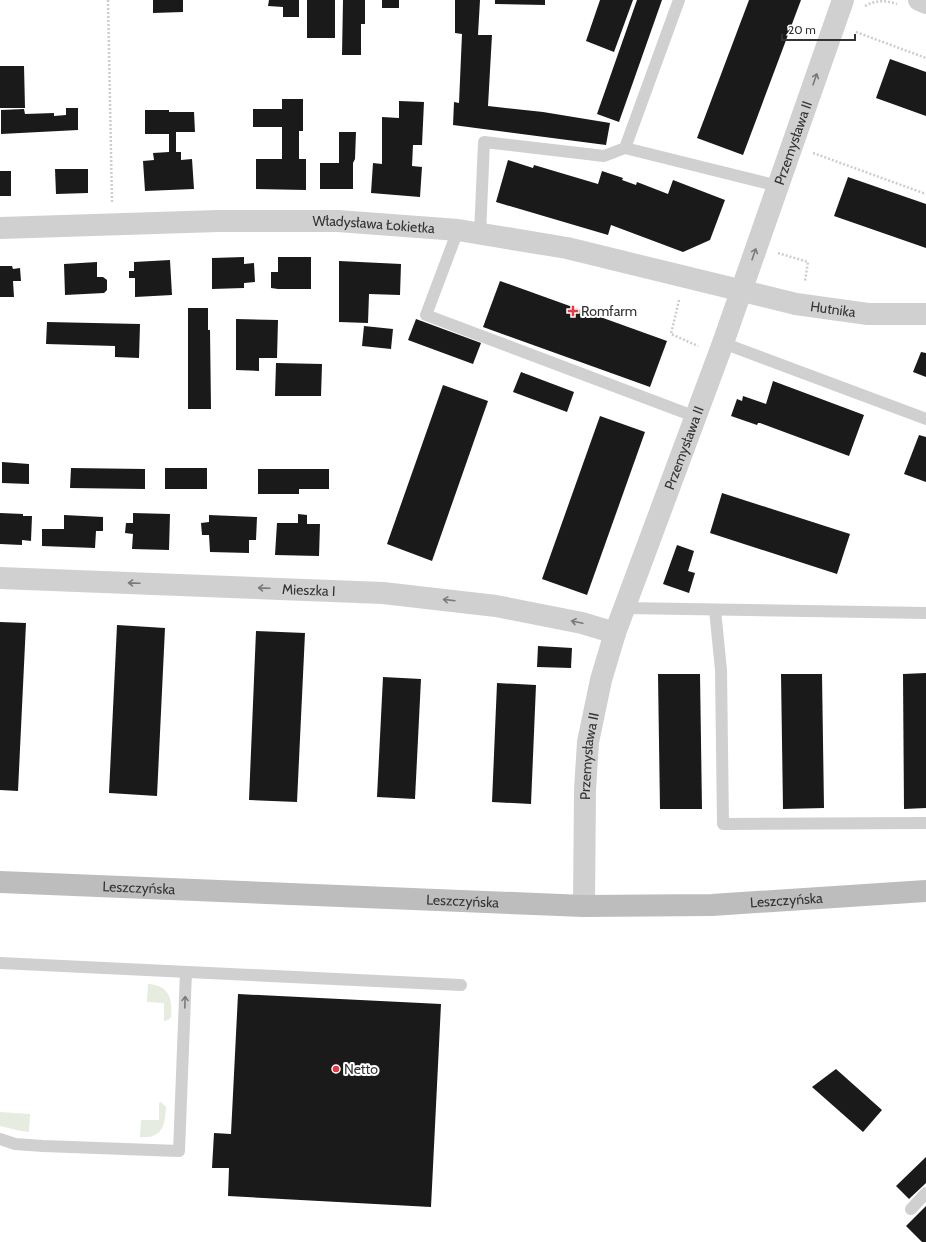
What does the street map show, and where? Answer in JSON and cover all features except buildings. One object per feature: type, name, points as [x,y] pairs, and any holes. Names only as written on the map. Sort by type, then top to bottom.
[{"type":"street","points":[[909,3],[926,3]]},
{"type":"street","name":"Przemysława II","points":[[584,906],[585,814],[588,742],[601,680],[615,633],[723,343],[778,186],[851,5]]},
{"type":"street","name":"Władysława Łokietka","points":[[0,228],[218,221],[338,221],[458,230],[567,248],[741,291]]},
{"type":"street","name":"Hutnika","points":[[741,291],[796,304],[868,314],[926,314]]},
{"type":"street","name":"Mieszka I","points":[[0,578],[383,592],[496,606],[582,623],[615,633]]},
{"type":"street","name":"Leszczyńska","points":[[0,882],[584,906],[712,905],[926,892]]},
{"type":"lane","points":[[625,148],[679,0]]},
{"type":"lane","points":[[480,234],[484,142],[604,156],[625,148],[778,186]]},
{"type":"lane","points":[[458,230],[426,315],[696,417]]},
{"type":"lane","points":[[723,343],[926,419]]},
{"type":"lane","points":[[624,608],[926,613]]},
{"type":"lane","points":[[715,610],[721,670],[722,824],[926,823]]},
{"type":"lane","points":[[0,963],[461,985]]},
{"type":"lane","points":[[0,1139],[15,1144],[44,1146],[179,1151],[186,972]]},
{"type":"lane","points":[[911,1209],[926,1193]]},
{"type":"path","points":[[108,0],[113,224]]},
{"type":"path","points":[[851,5],[887,1],[909,3]]},
{"type":"path","points":[[852,30],[926,58]]},
{"type":"path","points":[[809,152],[926,194]]},
{"type":"shaded area","points":[[148,984],[161,987],[168,994],[171,1004],[171,1017],[168,1020],[164,1021],[164,1003],[147,1002]]},
{"type":"shaded area","points":[[161,1102],[166,1107],[165,1120],[161,1130],[153,1136],[140,1137],[141,1120],[159,1120],[159,1103]]},
{"type":"shaded area","points":[[0,1112],[30,1114],[29,1132],[0,1126]]},
{"type":"place","name":"Romfarm","points":[[573,311]]},
{"type":"place","name":"Netto","points":[[336,1069]]}]
